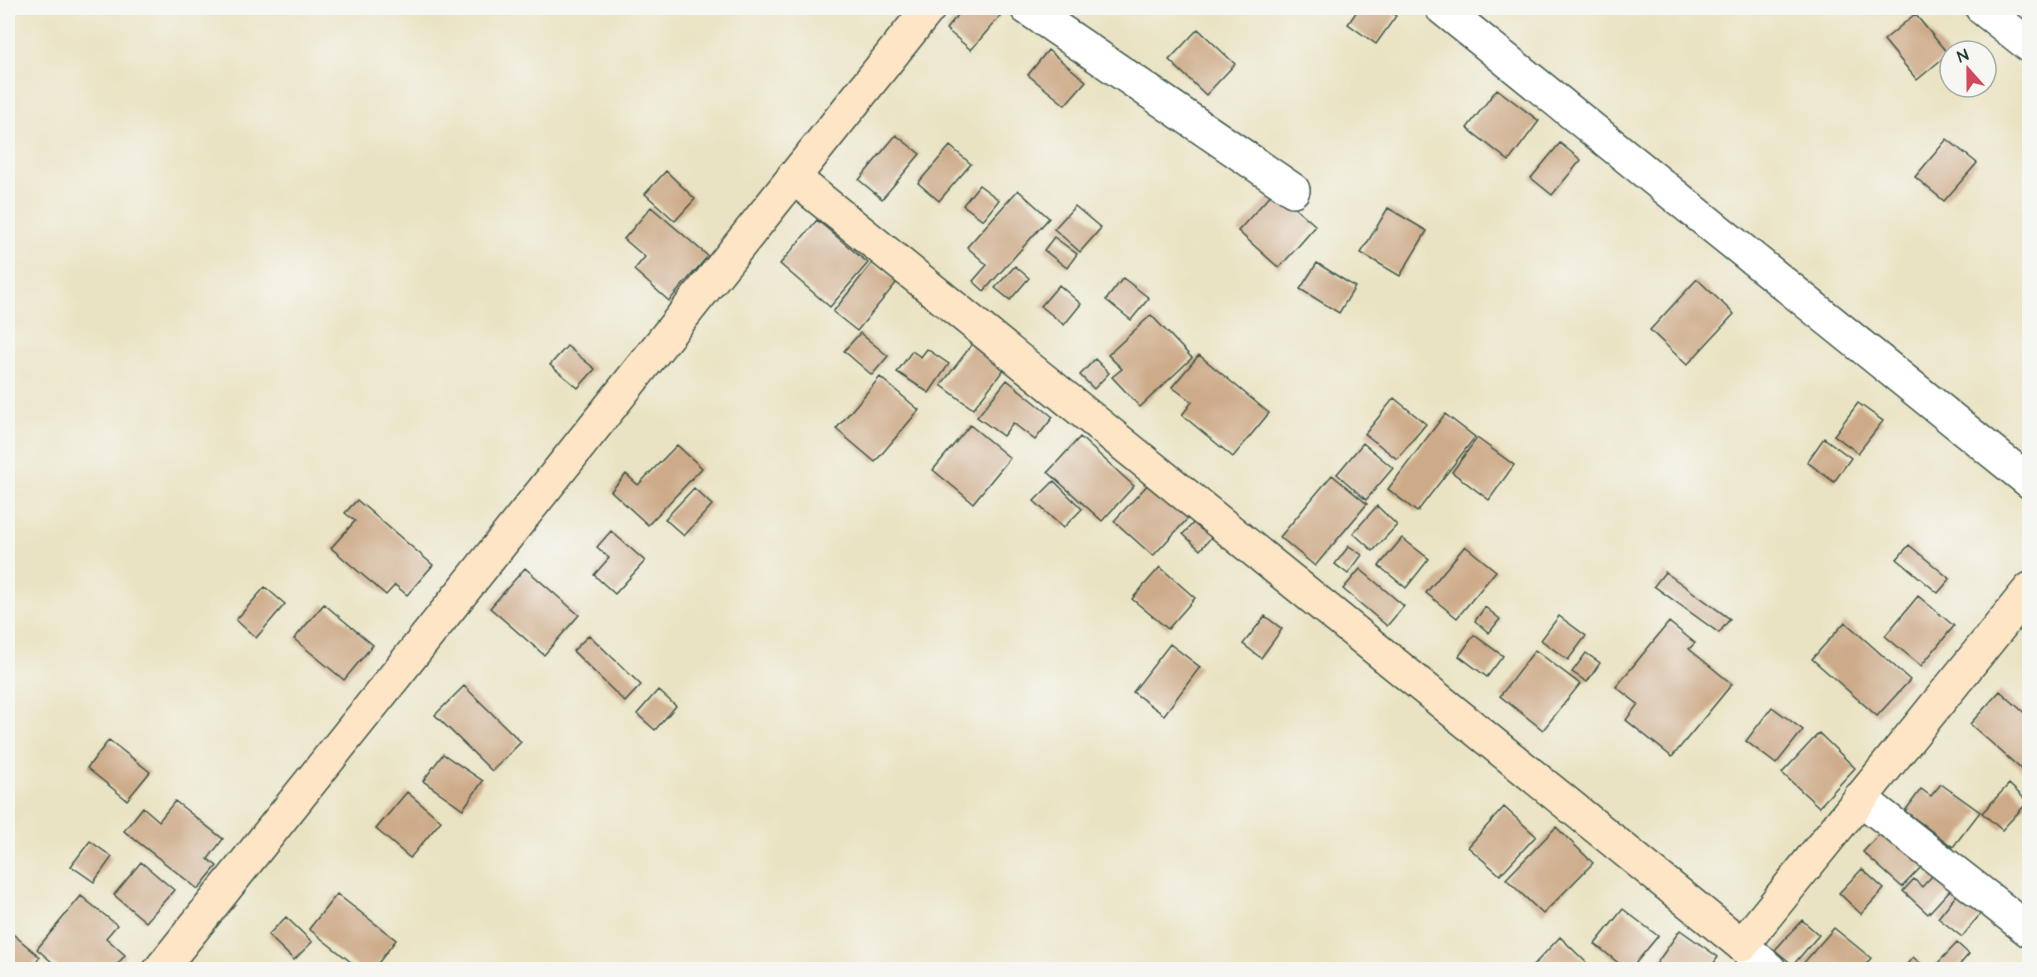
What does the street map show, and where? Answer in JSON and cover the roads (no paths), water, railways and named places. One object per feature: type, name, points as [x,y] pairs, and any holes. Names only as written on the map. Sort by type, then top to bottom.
[{"type":"street","points":[[160,969],[929,8]]},
{"type":"street","points":[[1027,8],[1293,190]]},
{"type":"street","points":[[1442,8],[2030,482]]},
{"type":"street","points":[[1982,8],[2030,46]]},
{"type":"street","points":[[793,177],[1770,969]]},
{"type":"street","points":[[1742,945],[2030,589]]},
{"type":"street","points":[[1860,798],[2030,931]]}]
